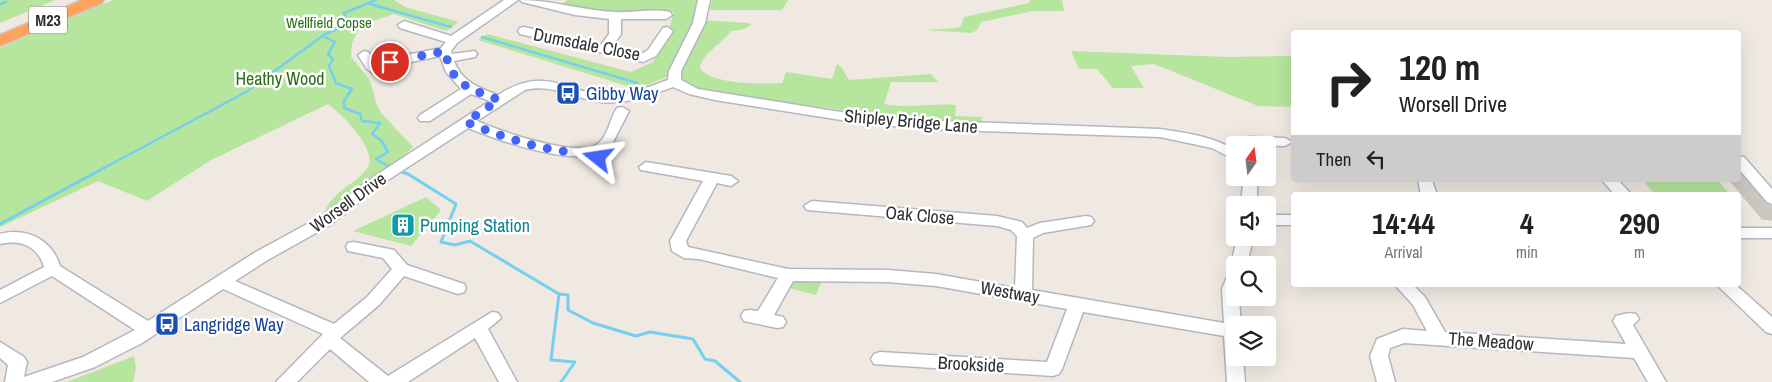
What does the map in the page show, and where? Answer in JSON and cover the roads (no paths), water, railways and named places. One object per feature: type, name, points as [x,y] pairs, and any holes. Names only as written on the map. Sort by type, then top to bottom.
[{"type":"highway","name":"M23","points":[[0,29],[70,0]]},
{"type":"highway","name":"M23","points":[[0,41],[96,0]]},
{"type":"street","points":[[499,100],[455,79],[446,55],[453,40],[512,0]]},
{"type":"street","points":[[526,0],[568,10],[615,16],[666,14]]},
{"type":"street","points":[[674,82],[674,73],[699,23],[704,0]]},
{"type":"street","points":[[604,50],[615,34],[615,16]]},
{"type":"street","points":[[404,25],[453,40]]},
{"type":"street","name":"Dumsdale Close","points":[[524,31],[642,58],[652,53],[667,32]]},
{"type":"street","points":[[372,66],[446,55],[471,54]]},
{"type":"street","points":[[364,55],[382,76]]},
{"type":"street","name":"Worsell Drive","points":[[30,382],[54,378],[113,351],[260,257],[325,221],[383,177],[499,100],[531,82],[548,84],[581,98],[609,99],[623,98],[674,82]]},
{"type":"street","name":"Shipley Bridge Lane","points":[[674,82],[698,92],[818,112],[910,124],[1005,129],[1146,131],[1226,147]]},
{"type":"street","points":[[425,118],[471,88]]},
{"type":"street","points":[[466,122],[543,146],[596,155],[608,140],[622,111]]},
{"type":"street","points":[[1276,142],[1285,142]]},
{"type":"street","points":[[1741,162],[1772,199]]},
{"type":"street","points":[[646,167],[731,181]]},
{"type":"street","name":"Westway","points":[[712,178],[678,241],[678,247],[684,252],[699,253],[788,275],[888,276],[936,280],[1226,330]]},
{"type":"street","points":[[1611,182],[1621,192]]},
{"type":"street","name":"Oak Close","points":[[812,206],[997,221],[1016,226],[1025,235]]},
{"type":"street","points":[[1276,220],[1291,220]]},
{"type":"street","points":[[1023,294],[1025,235],[1040,228],[1090,221]]},
{"type":"street","points":[[1741,233],[1772,233]]},
{"type":"street","points":[[0,239],[10,236],[23,237],[46,251],[53,269],[148,330]]},
{"type":"street","points":[[354,247],[388,254],[401,269],[458,288]]},
{"type":"street","points":[[0,297],[53,269]]},
{"type":"street","points":[[285,382],[331,337],[373,300],[401,269]]},
{"type":"street","points":[[764,318],[788,275]]},
{"type":"street","points":[[222,282],[288,313],[331,337],[382,382]]},
{"type":"street","points":[[1405,287],[1419,301],[1438,337]]},
{"type":"street","points":[[1726,287],[1772,327]]},
{"type":"street","name":"Brookside","points":[[880,359],[1054,375],[1077,304]]},
{"type":"street","points":[[1623,319],[1657,382]]},
{"type":"street","points":[[394,382],[485,323],[508,382]]},
{"type":"street","name":"The Meadow","points":[[1386,382],[1379,356],[1383,344],[1403,336],[1641,352]]},
{"type":"street","points":[[0,349],[18,362],[14,382]]},
{"type":"street","points":[[1234,366],[1236,382]]},
{"type":"waterway","points":[[102,169],[246,92],[325,34],[342,27],[347,20],[344,13],[376,0]]},
{"type":"waterway","points":[[0,4],[6,2]]},
{"type":"waterway","points":[[370,4],[451,27]]},
{"type":"waterway","points":[[323,36],[335,42],[328,54],[333,59],[329,66],[336,83],[352,89],[344,101],[344,108],[360,114],[362,121],[380,123],[372,134],[381,140],[388,152],[376,159],[391,168]]},
{"type":"waterway","points":[[482,37],[637,83]]},
{"type":"waterway","points":[[0,224],[104,168]]},
{"type":"waterway","points":[[397,170],[408,174],[456,204],[441,242],[455,245],[470,241],[559,294]]},
{"type":"waterway","points":[[559,294],[568,295],[568,310],[593,323],[636,336],[650,332],[693,339],[705,359],[715,361],[740,382]]},
{"type":"waterway","points":[[559,294],[551,360],[575,362],[561,382]]},
{"type":"place","name":"Gibby Way","points":[[568,93]]},
{"type":"place","name":"Pumping Station","points":[[403,225]]},
{"type":"place","name":"Langridge Way","points":[[167,324]]},
{"type":"park label","name":"Wellfield Copse","points":[[329,22]]},
{"type":"park label","name":"Heathy Wood","points":[[280,78]]}]
